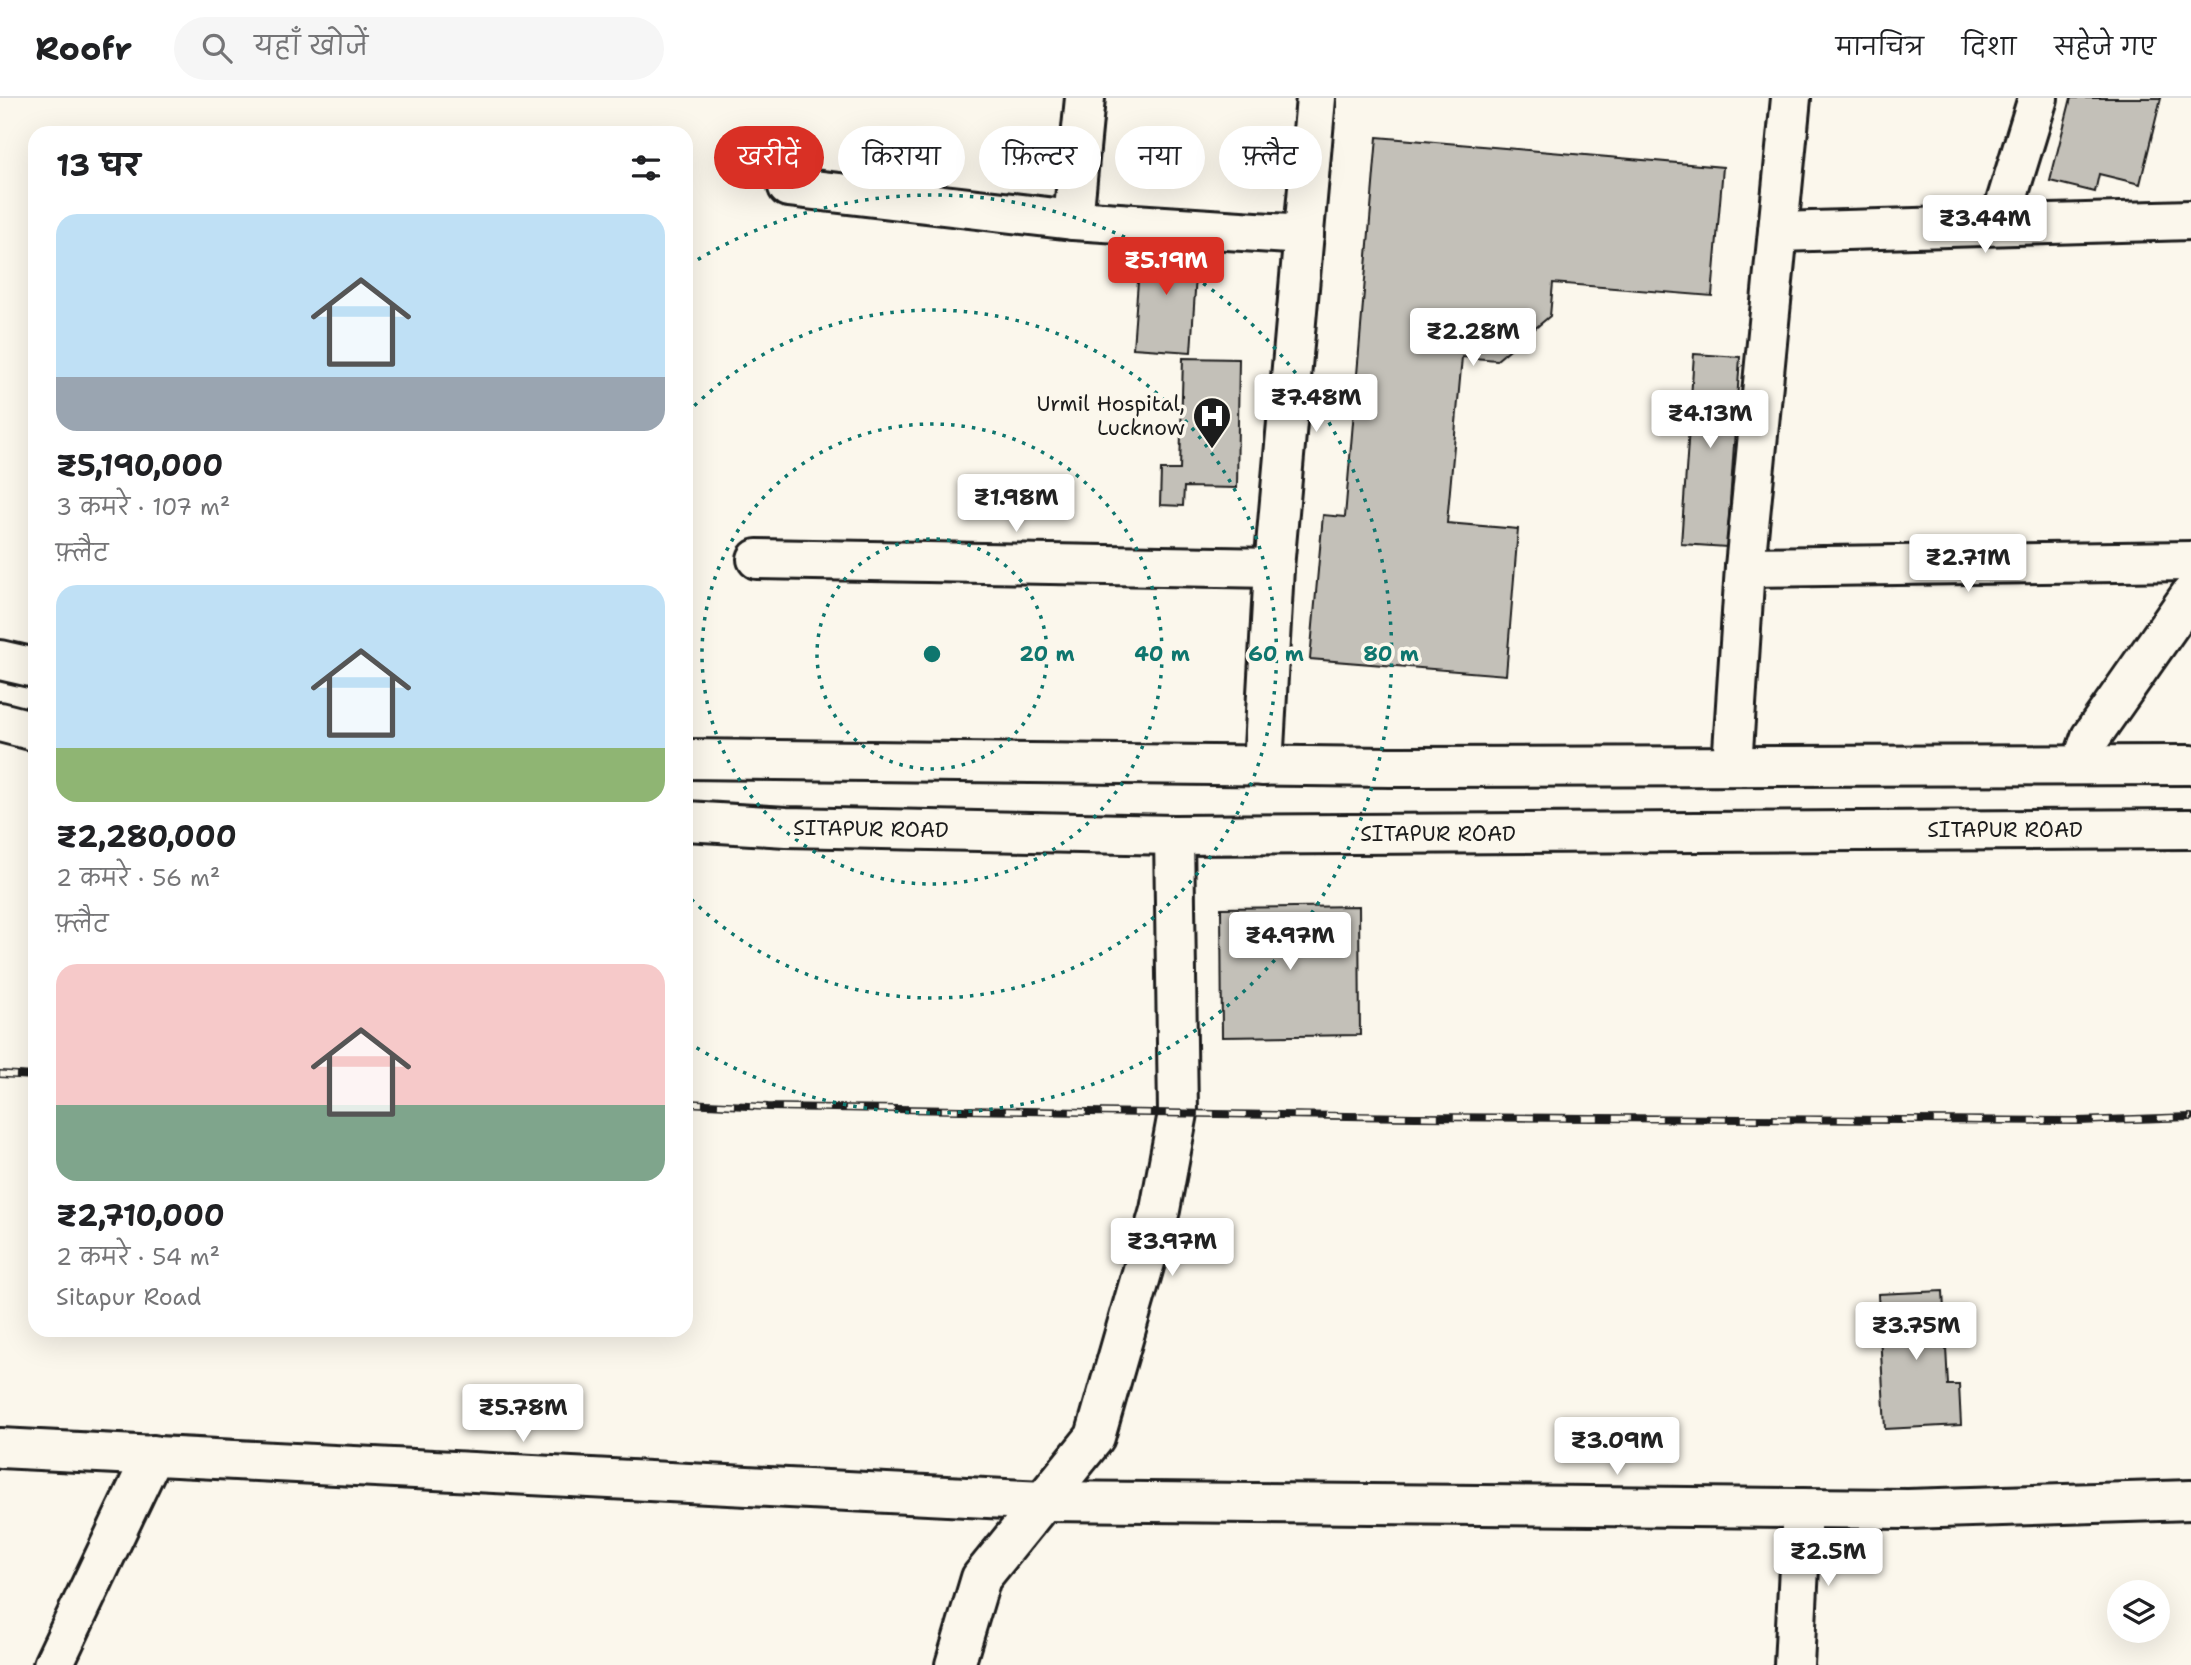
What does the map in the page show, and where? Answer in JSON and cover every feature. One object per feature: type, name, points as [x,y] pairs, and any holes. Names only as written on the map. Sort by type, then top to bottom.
[{"type":"street","points":[[1073,220],[1085,98]]},
{"type":"street","points":[[1263,766],[1274,568],[1316,98]]},
{"type":"street","points":[[1732,766],[1745,568],[1791,98]]},
{"type":"street","points":[[1999,225],[2038,98]]},
{"type":"street","points":[[805,189],[1073,220],[1304,236]]},
{"type":"street","points":[[1778,232],[2191,220]]},
{"type":"street","points":[[757,559],[1274,568]]},
{"type":"street","points":[[1745,568],[2191,561]]},
{"type":"street","points":[[2081,765],[2091,737],[2191,594]]},
{"type":"street","points":[[0,660],[28,666]]},
{"type":"street","points":[[0,722],[28,729]]},
{"type":"street","points":[[693,759],[1263,766],[2191,765]]},
{"type":"street","name":"SITAPUR ROAD","points":[[693,821],[786,827],[1174,835],[2191,830]]},
{"type":"street","points":[[955,1665],[981,1578],[1095,1437],[1160,1210],[1178,1113],[1174,835]]},
{"type":"street","points":[[0,1448],[1044,1501],[1908,1509],[2191,1500]]},
{"type":"street","points":[[53,1665],[153,1455]]},
{"type":"street","points":[[1794,1665],[1802,1508]]},
{"type":"building","points":[[2071,98],[2161,98],[2140,184],[2099,174],[2095,192],[2050,181]]},
{"type":"building","points":[[1377,137],[1723,167],[1712,296],[1553,283],[1550,316],[1497,360],[1462,357],[1447,523],[1518,529],[1506,675],[1310,659],[1323,515],[1345,517]]},
{"type":"building","points":[[1141,241],[1198,245],[1191,352],[1133,348]]},
{"type":"building","points":[[1694,354],[1740,357],[1727,547],[1681,544]]},
{"type":"building","points":[[1183,358],[1239,359],[1237,488],[1184,487],[1183,506],[1160,505],[1161,470],[1180,470]]},
{"type":"building","points":[[1359,906],[1360,1035],[1222,1037],[1221,908]]},
{"type":"building","points":[[1943,1291],[1948,1385],[1959,1385],[1961,1425],[1885,1429],[1878,1294]]},
{"type":"railway","points":[[0,1074],[28,1076]]},
{"type":"railway","points":[[693,1103],[768,1107],[1415,1117],[2078,1121],[2191,1117]]},
{"type":"place","name":"Urmil Hospital, Lucknow","points":[[1212,450]]}]
